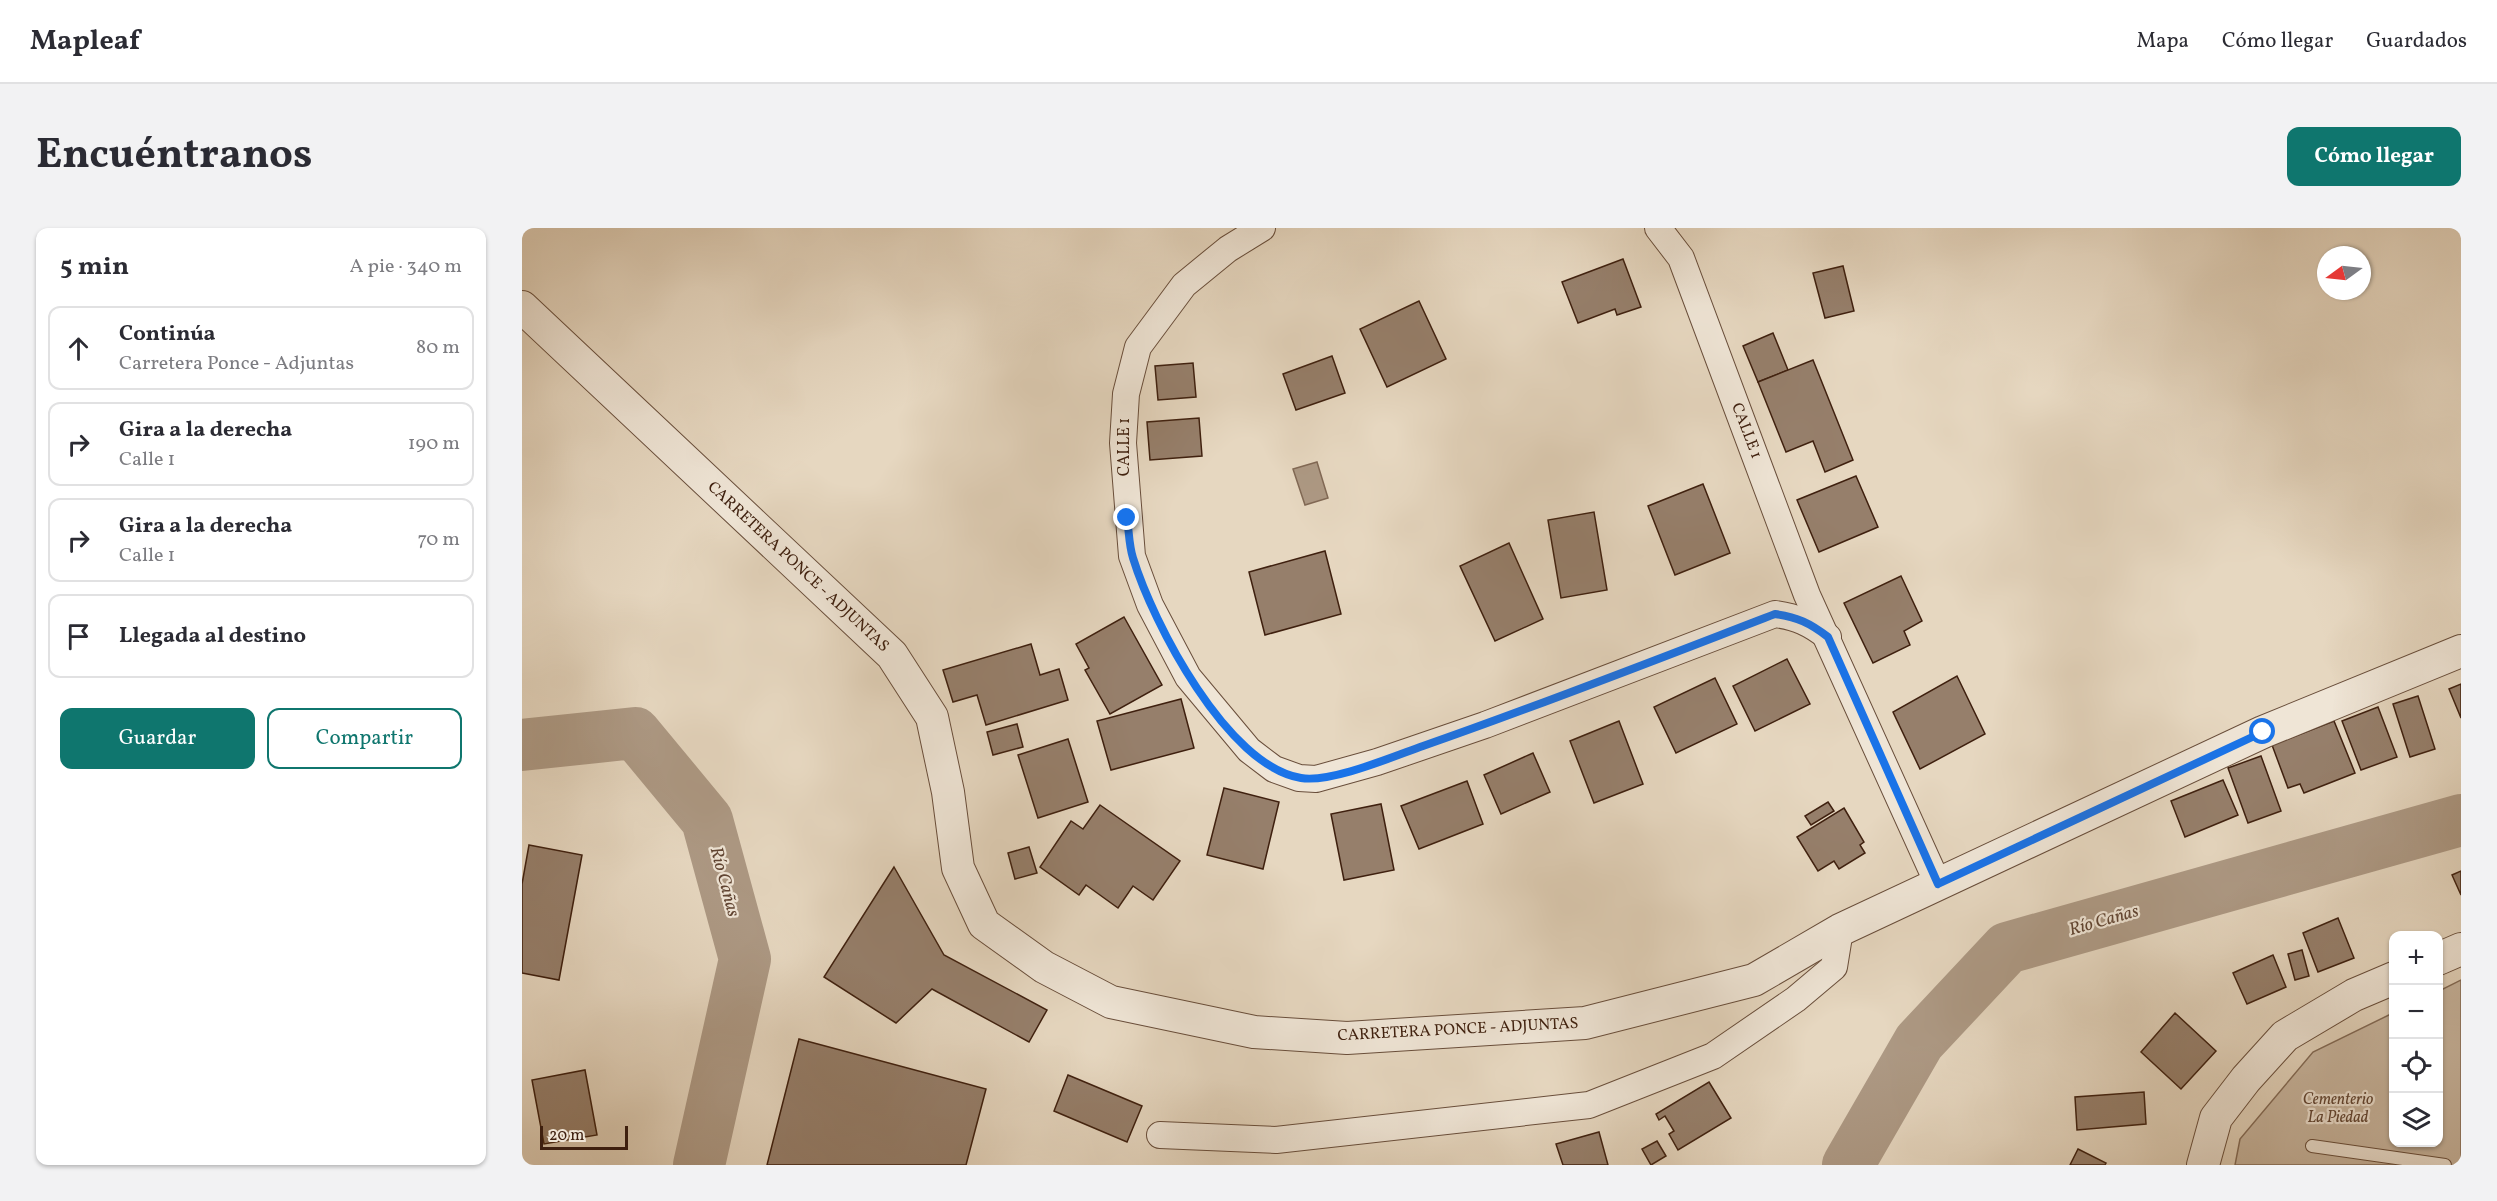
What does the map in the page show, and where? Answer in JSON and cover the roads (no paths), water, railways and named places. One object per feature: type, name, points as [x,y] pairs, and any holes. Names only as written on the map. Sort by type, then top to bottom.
[{"type":"street","name":"CALLE 1","points":[[1262,228],[1228,249],[1184,285],[1138,347],[1126,393],[1123,443],[1132,556],[1150,605],[1188,677],[1241,742],[1275,769],[1299,777],[1316,779],[1377,762],[1485,725],[1775,614],[1794,616],[1809,623],[1828,637]]},
{"type":"street","name":"CALLE 1","points":[[1658,228],[1681,258],[1807,595],[1938,884]]},
{"type":"street","name":"CARRETERA PONCE - ADJUNTAS","points":[[522,307],[892,655],[932,717],[948,792],[958,868],[984,924],[1044,967],[1112,1002],[1254,1032],[1347,1038],[1586,1023],[1754,980],[1840,930],[2263,732],[2461,651]]},
{"type":"street","points":[[1160,1134],[1276,1140],[1589,1105],[1713,1056],[1796,999],[1834,967],[1840,930]]},
{"type":"street","points":[[2443,957],[2461,949]]},
{"type":"street","points":[[2199,1164],[2216,1118],[2246,1079],[2285,1036],[2354,995],[2389,980]]},
{"type":"lane","points":[[2312,1146],[2445,1165]]},
{"type":"waterway","name":"Río Cañas","points":[[522,745],[635,733],[707,820],[745,959],[699,1165]]},
{"type":"waterway","name":"Río Cañas","points":[[1848,1165],[1919,1042],[2007,948],[2461,820]]},
{"type":"park label","name":"Cementerio La Piedad","points":[[2338,1109]]}]
